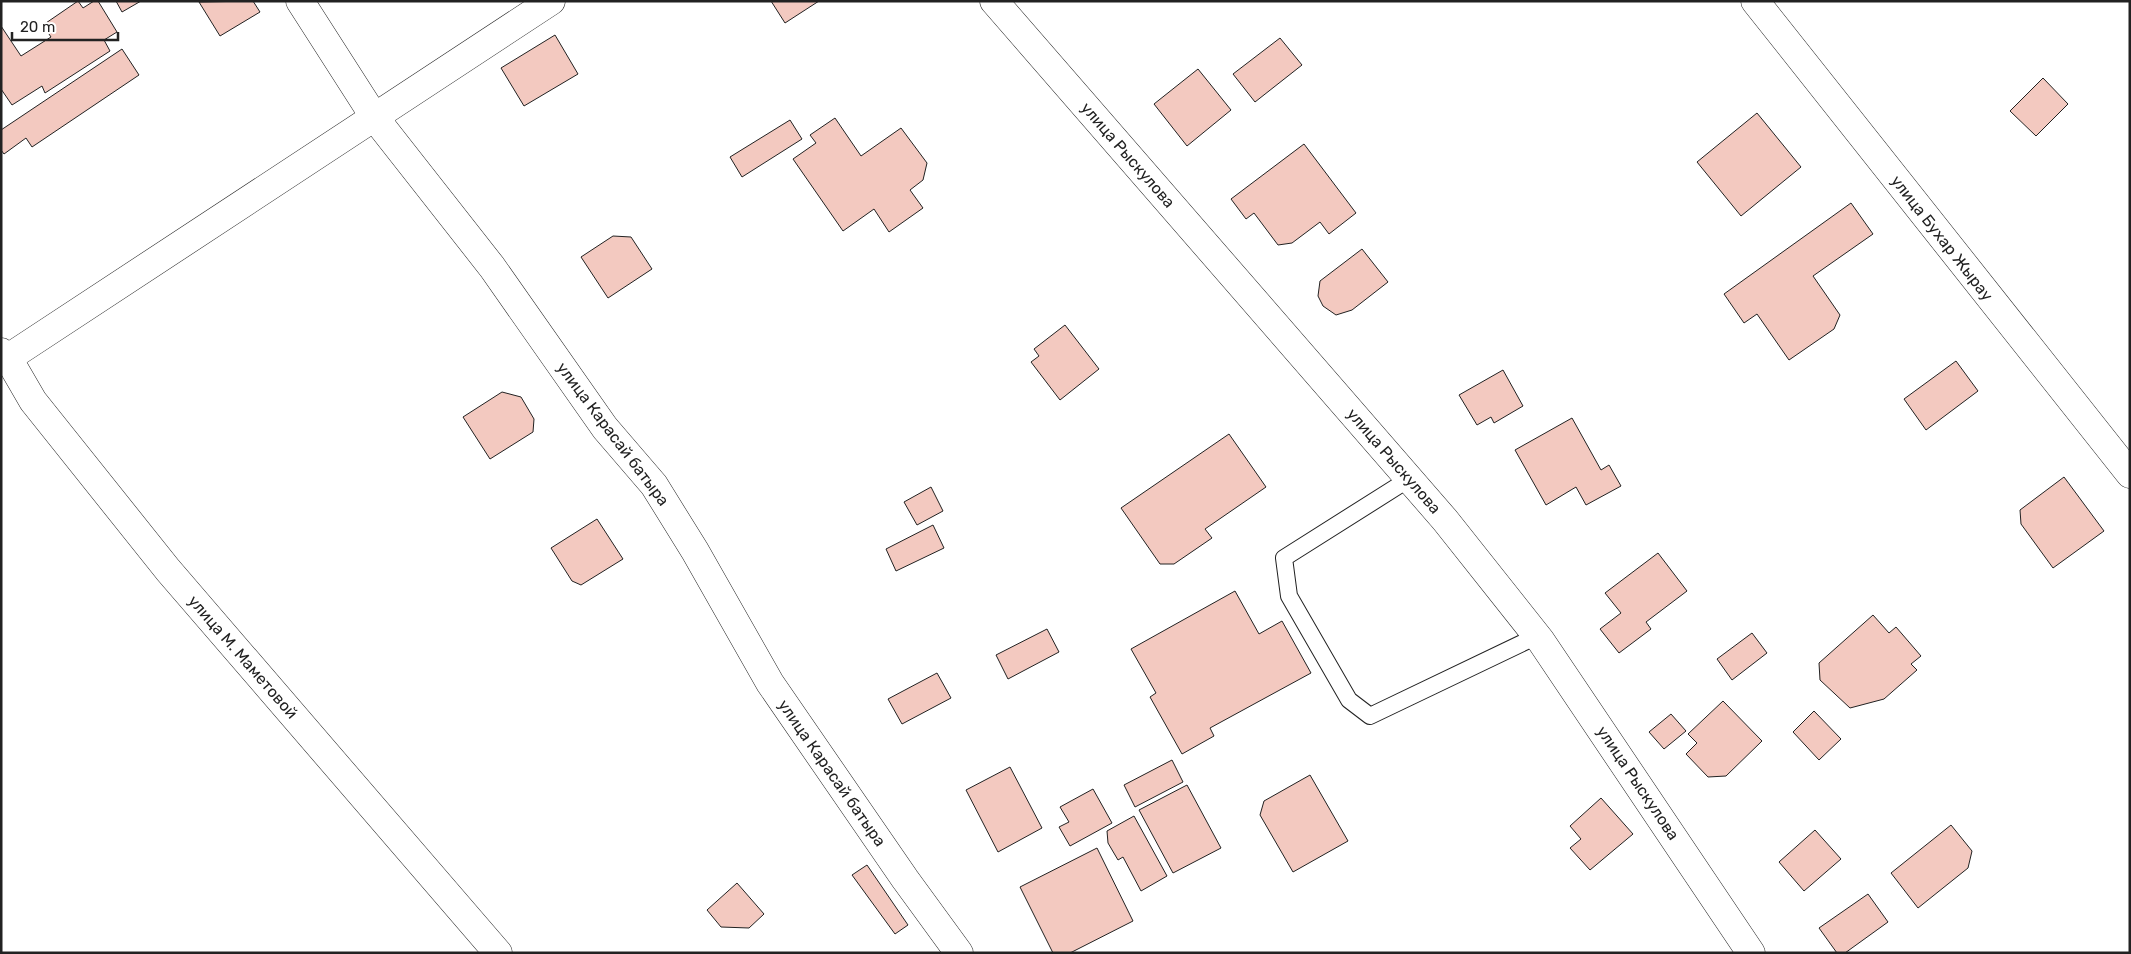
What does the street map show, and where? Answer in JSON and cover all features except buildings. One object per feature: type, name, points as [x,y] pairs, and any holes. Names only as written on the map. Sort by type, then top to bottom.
[{"type":"street","name":"улица Карасай батыра","points":[[300,1],[375,118],[492,267],[604,428],[654,485],[695,551],[770,682],[905,879],[959,953]]},
{"type":"street","points":[[5,355],[375,118],[551,1]]},
{"type":"street","name":"улица Рыскулова","points":[[994,1],[1409,479],[1537,636],[1751,953]]},
{"type":"street","name":"улица Бухар Жырау","points":[[1755,1],[2130,474]]},
{"type":"street","name":"улица М. Маметовой","points":[[5,355],[33,401],[168,570],[498,953]]},
{"type":"lane","points":[[1409,479],[1284,558],[1289,596],[1349,700],[1370,716],[1537,636]]}]
